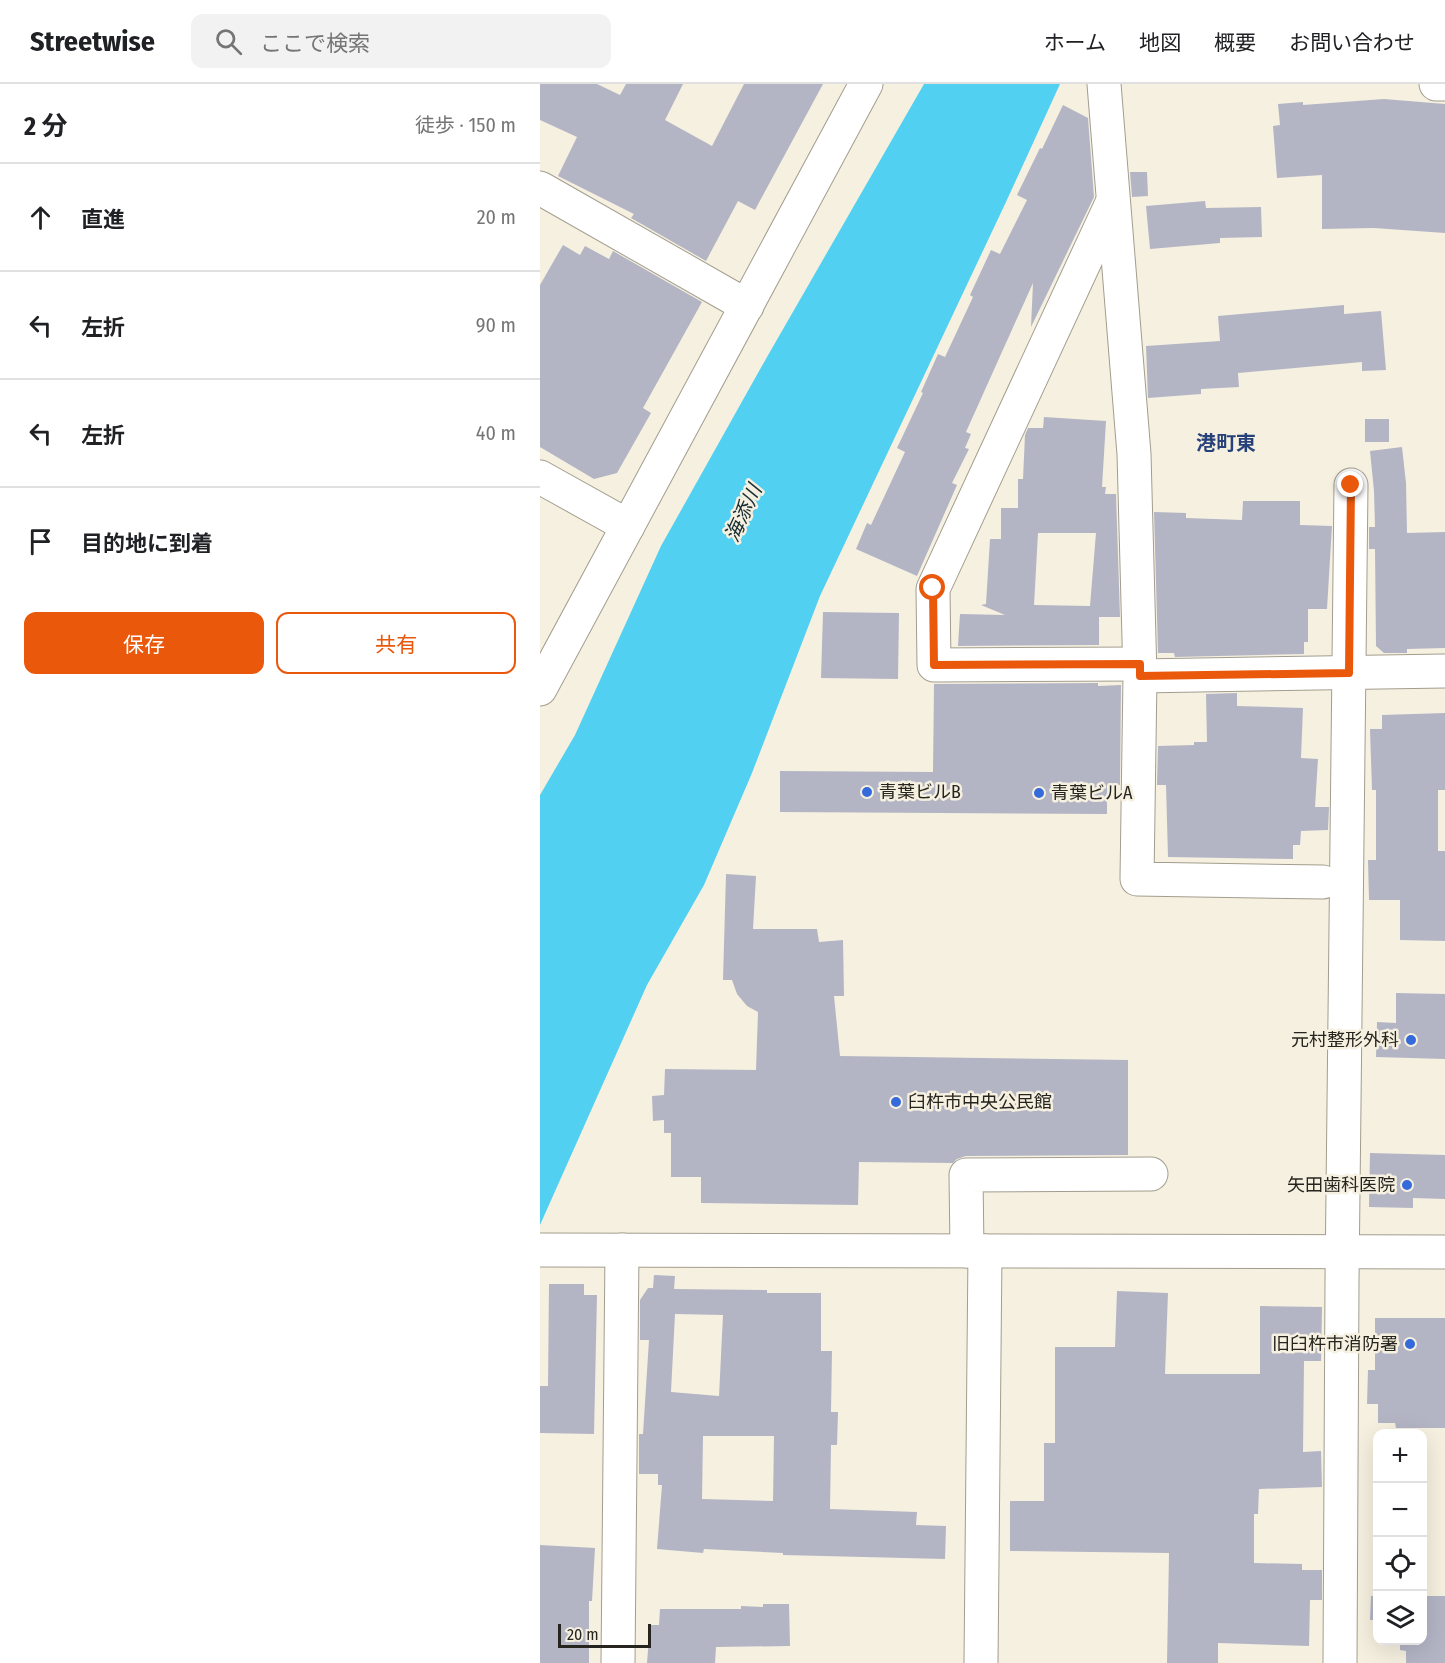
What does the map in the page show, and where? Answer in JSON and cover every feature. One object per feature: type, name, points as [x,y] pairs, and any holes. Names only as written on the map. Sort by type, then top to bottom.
[{"type":"street","points":[[540,688],[866,84]]},
{"type":"street","points":[[1104,84],[1134,454],[1140,670],[1137,879],[1323,882]]},
{"type":"street","points":[[1436,84],[1445,84]]},
{"type":"street","points":[[540,188],[747,306]]},
{"type":"street","points":[[1113,202],[933,588],[934,665],[1349,673],[1445,671]]},
{"type":"street","points":[[540,477],[628,526]]},
{"type":"street","points":[[1340,1663],[1351,485]]},
{"type":"street","points":[[981,1663],[976,1251],[966,1175],[1151,1174]]},
{"type":"street","points":[[540,1250],[1445,1252]]},
{"type":"street","points":[[618,1663],[622,1250]]},
{"type":"water","name":"海添川","points":[[924,84],[1060,84],[820,596],[752,773],[704,885],[647,985],[540,1225],[540,795],[575,735],[661,546]]},
{"type":"building","points":[[540,84],[597,84],[620,95],[626,84],[683,84],[665,120],[712,146],[744,84],[823,84],[755,210],[738,201],[706,261],[631,218],[634,214],[558,176],[577,137],[540,120]]},
{"type":"building","points":[[1384,99],[1445,104],[1445,233],[1374,228],[1322,229],[1322,175],[1277,178],[1273,126],[1280,125],[1278,104],[1303,102],[1303,105]]},
{"type":"building","points":[[1063,105],[1088,118],[1094,197],[1031,327],[1033,283],[966,432],[971,434],[965,448],[969,449],[952,483],[957,485],[917,576],[856,549],[867,523],[871,525],[905,452],[897,448],[923,393],[921,392],[938,354],[945,357],[973,297],[970,295],[991,250],[1000,254],[1027,200],[1017,195]]},
{"type":"building","points":[[1130,172],[1147,172],[1148,196],[1132,197]]},
{"type":"building","points":[[1205,201],[1206,208],[1261,207],[1262,237],[1220,238],[1220,243],[1150,249],[1146,206]]},
{"type":"building","points":[[563,245],[580,255],[585,246],[609,259],[613,251],[702,302],[643,408],[651,413],[617,473],[594,479],[540,447],[540,285]]},
{"type":"building","points":[[1344,305],[1344,314],[1381,311],[1386,370],[1362,371],[1362,362],[1238,373],[1239,387],[1201,389],[1201,394],[1148,398],[1146,346],[1220,341],[1218,316]]},
{"type":"building","points":[[1044,417],[1106,421],[1102,487],[1106,487],[1105,494],[1116,494],[1120,617],[1099,617],[1099,645],[958,646],[960,614],[1005,615],[981,605],[986,604],[990,539],[1001,539],[1001,508],[1018,508],[1018,479],[1023,479],[1025,435],[1028,428],[1043,428]],"holes":[[[1038,533],[1096,533],[1090,606],[1034,605]]]},
{"type":"building","points":[[1365,419],[1389,419],[1389,442],[1365,442]]},
{"type":"building","points":[[1402,447],[1406,483],[1407,533],[1445,532],[1445,648],[1407,649],[1407,653],[1384,653],[1376,646],[1375,549],[1369,549],[1369,527],[1375,527],[1370,451]]},
{"type":"building","points":[[1243,501],[1300,501],[1300,525],[1332,526],[1327,609],[1308,609],[1308,642],[1304,642],[1304,654],[1175,657],[1174,653],[1158,653],[1154,512],[1186,513],[1186,518],[1242,520]]},
{"type":"building","points":[[823,612],[899,613],[898,679],[821,678]]},
{"type":"building","points":[[1098,683],[1098,686],[1121,685],[1120,785],[1107,785],[1107,814],[780,812],[780,771],[933,772],[934,684]]},
{"type":"building","points":[[1237,693],[1237,706],[1303,708],[1301,758],[1318,759],[1315,807],[1329,807],[1328,830],[1301,831],[1300,845],[1293,845],[1293,859],[1168,857],[1166,785],[1157,785],[1158,746],[1194,745],[1194,742],[1207,742],[1206,694]]},
{"type":"building","points":[[1445,713],[1445,790],[1438,790],[1438,851],[1445,851],[1445,941],[1400,940],[1400,900],[1369,900],[1368,860],[1376,860],[1376,790],[1372,790],[1370,729],[1382,729],[1382,715]]},
{"type":"building","name":"臼杵市中央公民館","points":[[726,874],[756,876],[753,929],[817,929],[819,942],[843,940],[844,996],[834,996],[840,1056],[1128,1060],[1128,1155],[966,1156],[953,1163],[859,1162],[858,1205],[701,1203],[701,1177],[671,1177],[671,1133],[664,1133],[664,1120],[653,1121],[652,1096],[664,1095],[665,1069],[756,1070],[758,1012],[747,1006],[737,994],[732,980],[723,980]]},
{"type":"building","name":"元村整形外科","points":[[1396,993],[1445,994],[1445,1059],[1376,1057],[1377,1022],[1396,1023]]},
{"type":"building","name":"矢田歯科医院","points":[[1370,1153],[1445,1155],[1445,1199],[1413,1198],[1413,1208],[1369,1207]]},
{"type":"building","points":[[654,1275],[675,1276],[674,1289],[821,1293],[821,1351],[832,1351],[831,1412],[838,1412],[837,1445],[831,1445],[830,1509],[917,1512],[916,1525],[946,1526],[945,1559],[783,1555],[783,1553],[704,1549],[703,1553],[657,1549],[662,1485],[658,1485],[658,1474],[639,1474],[639,1434],[643,1434],[649,1340],[640,1340],[640,1300],[648,1288],[653,1288]],"holes":[[[675,1314],[723,1315],[719,1396],[671,1392]],[[703,1436],[774,1436],[773,1501],[702,1499]]]},
{"type":"building","points":[[549,1284],[584,1284],[584,1295],[597,1295],[594,1434],[540,1433],[540,1386],[548,1386]]},
{"type":"building","points":[[1117,1291],[1168,1293],[1165,1374],[1260,1374],[1260,1306],[1322,1307],[1321,1361],[1304,1361],[1303,1452],[1321,1451],[1322,1487],[1259,1489],[1258,1514],[1254,1514],[1254,1563],[1302,1564],[1302,1570],[1322,1570],[1322,1600],[1310,1600],[1309,1646],[1218,1643],[1218,1663],[1167,1663],[1169,1553],[1010,1551],[1010,1501],[1044,1501],[1044,1443],[1055,1443],[1055,1347],[1115,1347]]},
{"type":"building","name":"旧臼杵市消防署","points":[[1375,1318],[1445,1318],[1445,1428],[1396,1428],[1395,1423],[1378,1423],[1378,1404],[1367,1404],[1368,1370],[1375,1370]]},
{"type":"building","points":[[540,1545],[595,1548],[592,1601],[589,1601],[589,1663],[540,1663]]},
{"type":"building","points":[[1371,1596],[1373,1596],[1373,1620],[1370,1620]]},
{"type":"building","points":[[1427,1596],[1445,1596],[1445,1663],[1406,1663],[1406,1651],[1400,1650],[1400,1645],[1427,1645]]},
{"type":"building","points":[[763,1604],[789,1604],[790,1646],[716,1647],[715,1663],[647,1663],[650,1625],[659,1625],[660,1609],[741,1609],[741,1606],[763,1607]]},
{"type":"place","name":"青葉ビルB","points":[[867,792]]},
{"type":"place","name":"青葉ビルA","points":[[1039,793]]},
{"type":"place","name":"元村整形外科","points":[[1411,1040]]},
{"type":"place","name":"臼杵市中央公民館","points":[[896,1102]]},
{"type":"place","name":"矢田歯科医院","points":[[1407,1185]]},
{"type":"place","name":"旧臼杵市消防署","points":[[1410,1344]]},
{"type":"district","name":"港町東","points":[[1226,443]]},
{"type":"route","points":[[933,588],[934,665],[1140,664],[1140,676],[1349,673],[1351,485]]}]
